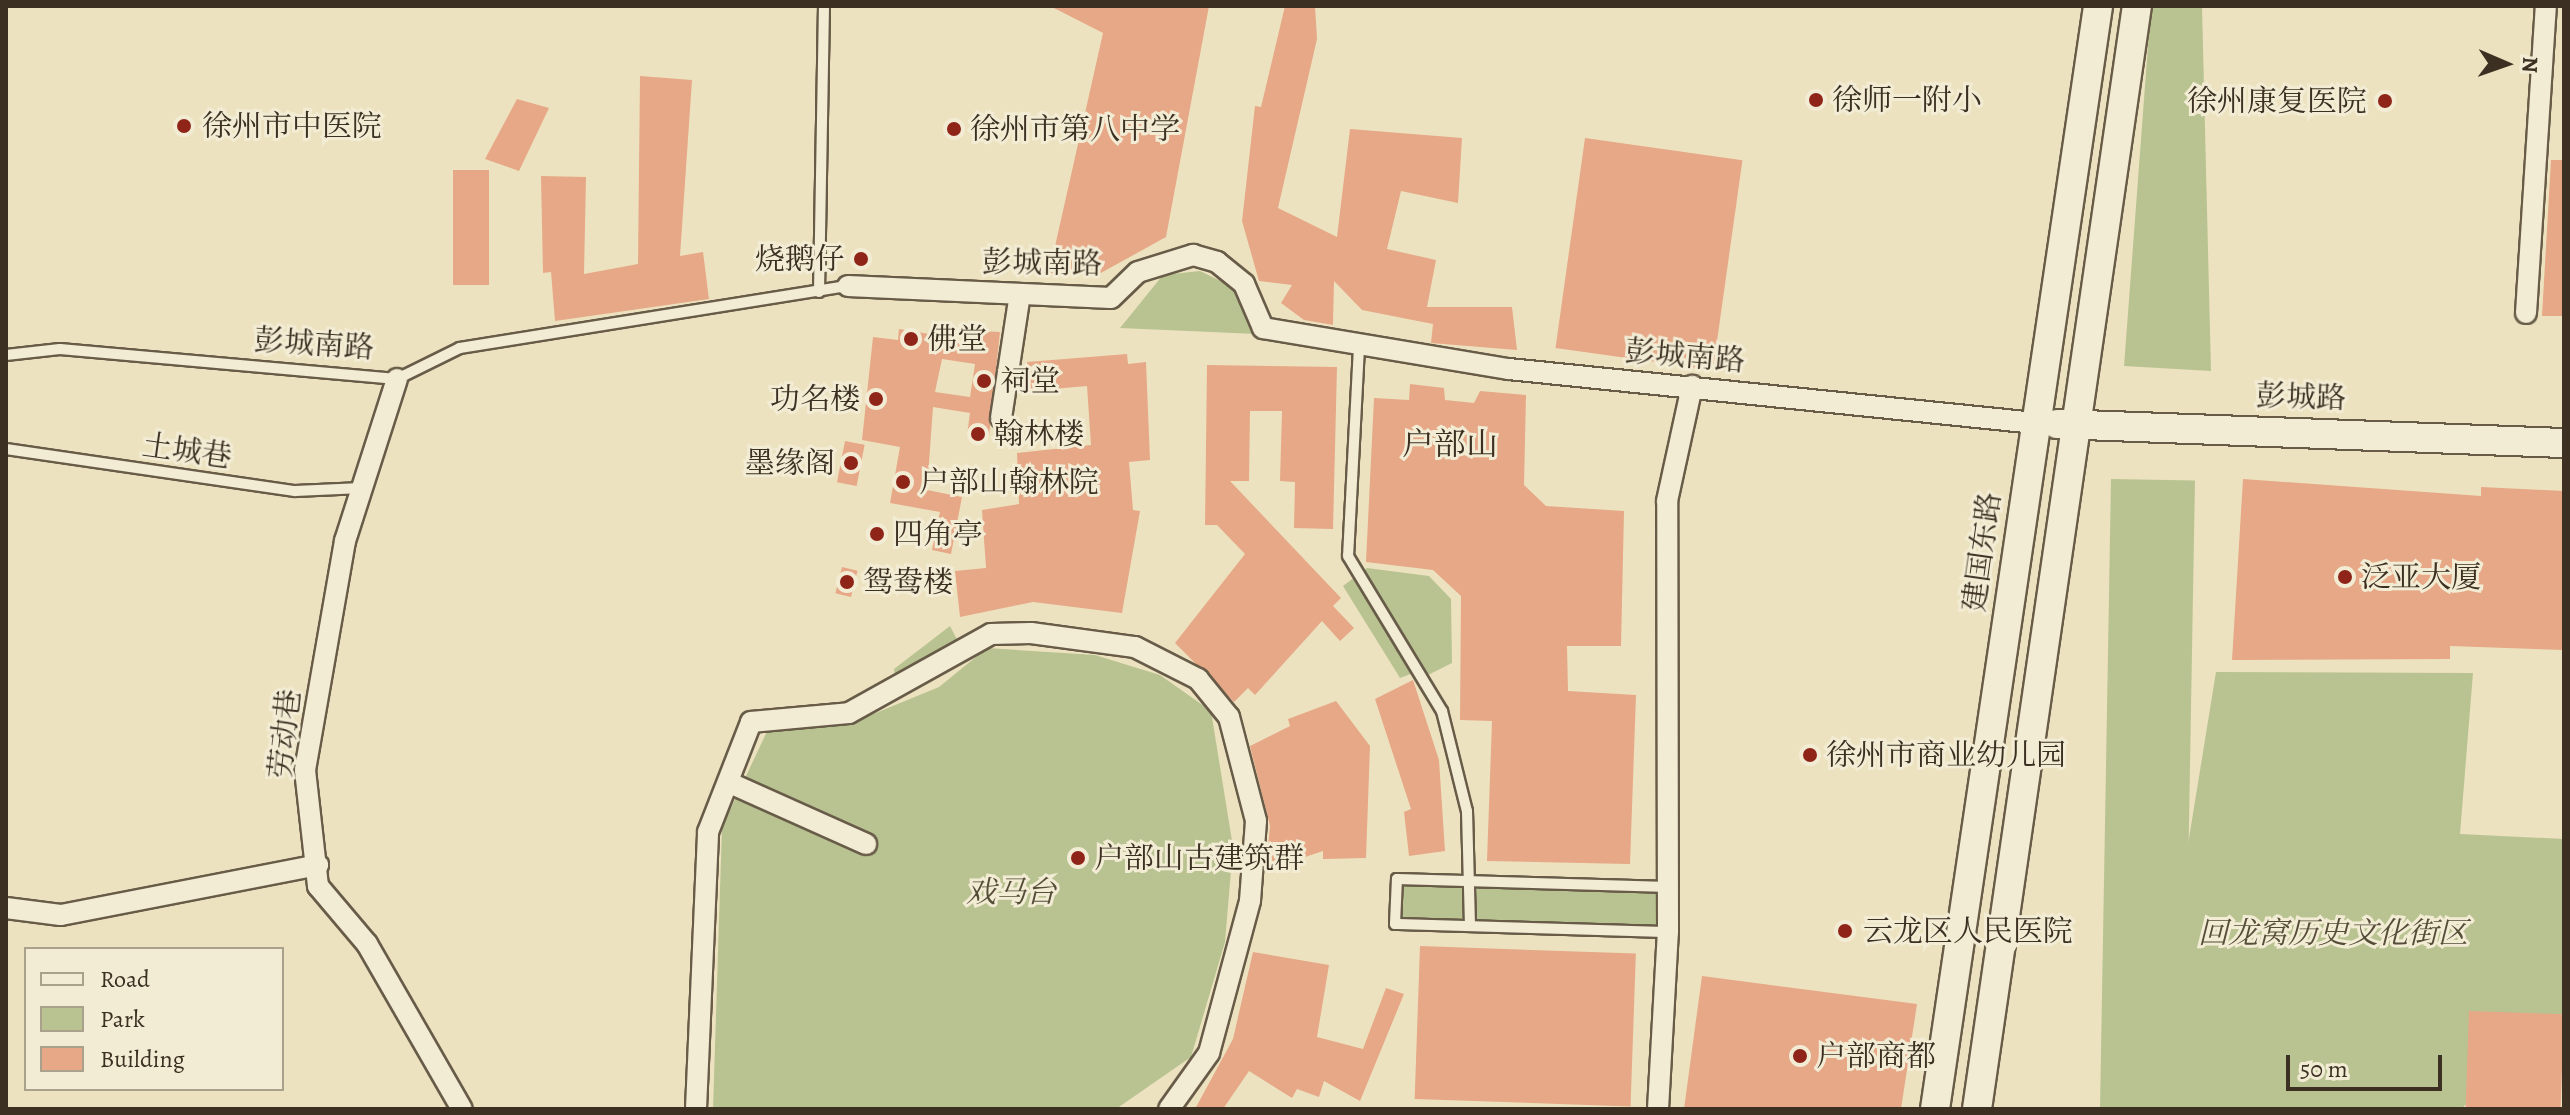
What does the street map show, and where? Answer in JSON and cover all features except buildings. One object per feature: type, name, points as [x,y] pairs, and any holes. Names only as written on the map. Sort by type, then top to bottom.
[{"type":"main road","name":"建国东路","points":[[1935,1109],[2098,6]]},
{"type":"main road","points":[[1977,1109],[2137,6]]},
{"type":"main road","name":"彭城路","points":[[2035,423],[2564,443]]},
{"type":"street","points":[[2526,313],[2546,6]]},
{"type":"street","name":"彭城南路","points":[[848,286],[1111,298],[1138,272],[1193,255],[1217,262],[1244,284],[1263,328],[1359,347],[1619,380],[2035,423]]},
{"type":"street","points":[[1001,418],[1020,294]]},
{"type":"street","name":"劳动巷","points":[[397,379],[345,541],[305,770],[318,886],[367,944],[462,1109]]},
{"type":"street","points":[[1658,1109],[1669,887],[1667,501],[1692,386]]},
{"type":"street","points":[[696,1109],[708,832],[732,784],[751,722],[849,713],[991,634],[1135,647],[1198,679],[1229,717],[1256,821],[1233,978],[1209,1053],[1169,1109]]},
{"type":"street","points":[[732,784],[866,844]]},
{"type":"street","points":[[6,908],[61,915],[318,865]]},
{"type":"lane","points":[[819,292],[824,6]]},
{"type":"lane","name":"彭城南路","points":[[6,355],[60,349],[397,379],[460,348],[848,286]]},
{"type":"lane","points":[[1359,347],[1348,556],[1442,711],[1467,811],[1470,926]]},
{"type":"lane","name":"土城巷","points":[[6,449],[295,491],[362,488]]},
{"type":"lane","points":[[1668,932],[1395,924],[1397,879],[1669,887]]},
{"type":"green space","points":[[2151,6],[2202,6],[2211,371],[2124,366]]},
{"type":"green space","points":[[1200,271],[1235,288],[1256,334],[1120,328],[1163,275]]},
{"type":"green space","points":[[2111,479],[2195,480],[2184,1109],[2100,1109]]},
{"type":"green space","points":[[1367,568],[1429,576],[1451,599],[1452,663],[1420,679],[1416,672],[1400,678],[1343,586]]},
{"type":"green space","points":[[950,626],[961,647],[896,685],[894,669]]},
{"type":"green space","name":"戏马台","points":[[987,648],[1095,655],[1160,675],[1211,711],[1233,847],[1225,942],[1191,1057],[1116,1109],[713,1109],[722,827],[770,725],[849,724],[939,687]]},
{"type":"green space","name":"回龙窝历史文化街区","points":[[2216,672],[2473,673],[2460,834],[2564,839],[2564,1015],[2461,1109],[2145,1109]]},
{"type":"green space","points":[[1397,879],[1661,888],[1659,933],[1395,924]]},
{"type":"place","name":"徐师一附小","points":[[1816,100]]},
{"type":"place","name":"徐州康复医院","points":[[2385,101]]},
{"type":"place","name":"徐州市中医院","points":[[184,126]]},
{"type":"place","name":"徐州市第八中学","points":[[954,129]]},
{"type":"place","name":"烧鹅仔","points":[[861,259]]},
{"type":"place","name":"佛堂","points":[[911,339]]},
{"type":"place","name":"祠堂","points":[[984,381]]},
{"type":"place","name":"功名楼","points":[[876,399]]},
{"type":"place","name":"翰林楼","points":[[978,434]]},
{"type":"place","name":"墨缘阁","points":[[851,463]]},
{"type":"place","name":"户部山翰林院","points":[[903,482]]},
{"type":"place","name":"四角亭","points":[[877,534]]},
{"type":"place","name":"泛亚大厦","points":[[2345,577]]},
{"type":"place","name":"鸳鸯楼","points":[[847,582]]},
{"type":"place","name":"徐州市商业幼儿园","points":[[1810,755]]},
{"type":"place","name":"户部山古建筑群","points":[[1078,858]]},
{"type":"place","name":"云龙区人民医院","points":[[1845,931]]},
{"type":"place","name":"户部商都","points":[[1800,1056]]},
{"type":"district","name":"户部山","points":[[1450,444]]}]
